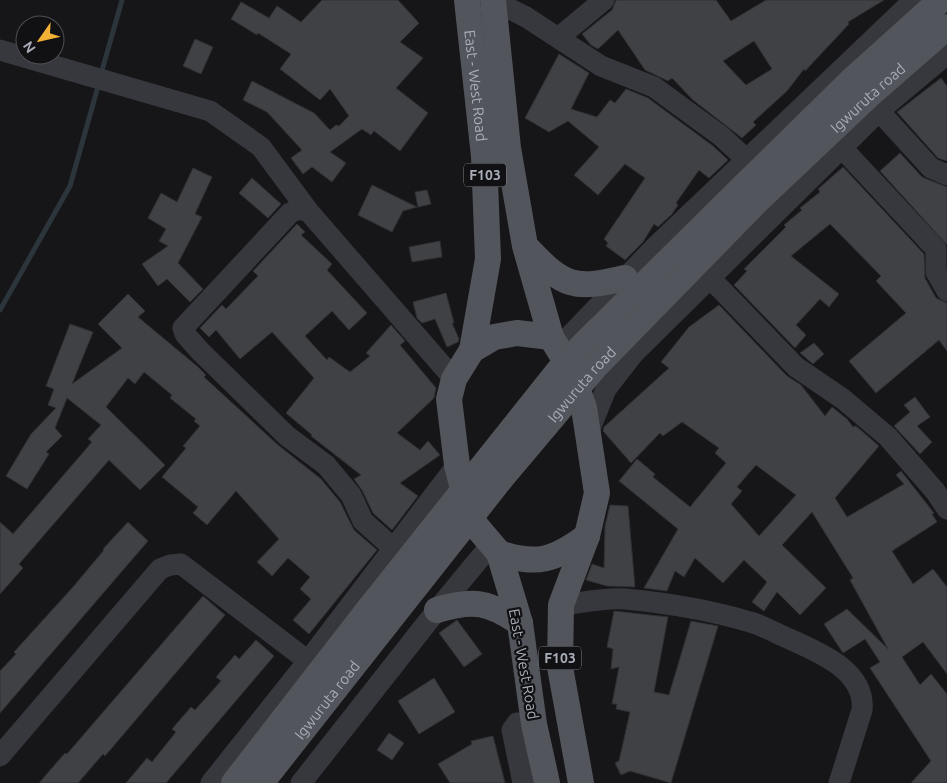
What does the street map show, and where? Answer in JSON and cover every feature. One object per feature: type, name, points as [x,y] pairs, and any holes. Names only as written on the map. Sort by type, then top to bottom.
[{"type":"main road","name":"East - West Road","points":[[467,0],[484,156],[488,259],[472,350],[454,379],[448,399],[457,465],[466,501],[476,526],[494,550],[520,623],[534,724],[547,783]]},
{"type":"main road","name":"Igwuruta road","points":[[234,783],[378,616],[503,476],[594,368],[843,89],[941,0]]},
{"type":"main road","name":"East - West Road","points":[[493,5],[508,148],[525,246],[554,343],[570,368],[584,408],[589,431],[597,493],[587,536]]},
{"type":"main road","name":"Igwuruta road","points":[[751,193],[868,96],[947,27]]},
{"type":"main road","points":[[525,246],[551,274],[570,283],[592,286],[625,278]]},
{"type":"main road","points":[[472,350],[494,337],[516,333],[554,343]]},
{"type":"main road","points":[[494,550],[518,560],[543,561],[567,552],[587,536]]},
{"type":"main road","name":"F103","points":[[581,783],[560,667],[561,605],[587,536]]},
{"type":"main road","points":[[437,610],[458,604],[480,603],[498,608],[520,623]]},
{"type":"main road","name":"Igwuruta road","points":[[261,783],[378,616]]},
{"type":"street","points":[[558,38],[604,0]]},
{"type":"street","points":[[554,343],[625,278],[746,159],[914,0]]},
{"type":"street","points":[[493,5],[510,9],[526,17],[601,66],[654,87],[721,136],[746,159]]},
{"type":"street","points":[[0,50],[210,111],[261,147],[310,212],[454,379]]},
{"type":"street","points":[[589,431],[606,389],[633,354],[841,147],[879,111],[947,54]]},
{"type":"street","points":[[879,111],[930,168],[947,175]]},
{"type":"street","points":[[841,147],[936,249],[936,272],[947,291]]},
{"type":"street","points":[[310,212],[299,209],[290,213],[183,328],[185,334],[200,351],[280,429],[326,465],[351,495],[364,521],[393,548]]},
{"type":"street","points":[[709,277],[796,366],[843,399],[888,437],[935,491],[947,509]]},
{"type":"street","points":[[211,783],[308,661],[457,465]]},
{"type":"street","points":[[302,783],[437,610],[494,550]]},
{"type":"street","points":[[0,756],[160,569],[170,565],[181,564],[308,661]]},
{"type":"street","points":[[561,605],[623,599],[708,611],[752,622],[824,655],[850,675],[860,688],[863,699],[862,710],[839,783]]},
{"type":"street","points":[[523,783],[512,730],[517,723],[534,724]]},
{"type":"building","points":[[322,0],[398,0],[419,23],[400,42],[423,58],[396,88],[428,113],[400,151],[374,131],[371,135],[362,129],[330,152],[346,163],[332,182],[312,167],[303,174],[291,158],[302,150],[267,112],[243,100],[252,81],[314,113],[330,130],[336,125],[339,126],[349,116],[330,89],[320,100],[280,69],[291,54],[258,33],[257,35],[231,19],[241,2],[269,18],[277,6],[301,22]]},
{"type":"building","points":[[616,0],[716,0],[731,21],[766,0],[884,0],[848,22],[849,24],[805,71],[804,69],[787,91],[753,122],[756,125],[742,138],[693,100],[672,78],[668,81],[645,70],[618,30],[598,49],[591,45],[582,34],[612,10]],"holes":[[[754,41],[772,69],[746,85],[723,61]]]},
{"type":"building","points":[[195,39],[213,47],[201,74],[183,66]]},
{"type":"building","points":[[559,54],[589,73],[571,109],[597,117],[610,100],[615,103],[626,89],[648,98],[713,146],[728,160],[709,178],[699,170],[676,203],[678,205],[672,214],[658,227],[654,224],[643,242],[625,260],[606,246],[608,243],[604,239],[645,178],[625,164],[598,195],[574,175],[599,147],[568,121],[549,132],[525,118]]},
{"type":"building","points":[[941,78],[947,86],[947,161],[938,158],[897,112]]},
{"type":"building","points":[[900,153],[922,177],[947,187],[947,245],[880,171]]},
{"type":"building","points":[[843,167],[924,254],[925,278],[936,298],[947,303],[947,351],[939,340],[876,393],[849,361],[906,313],[876,281],[881,276],[830,224],[791,256],[839,294],[829,307],[820,299],[796,325],[806,335],[795,348],[734,285],[747,271],[744,269],[786,227],[784,225],[802,210],[800,208],[820,192],[818,189]]},
{"type":"building","points":[[193,168],[212,177],[195,214],[202,217],[178,263],[203,289],[190,302],[167,279],[158,286],[142,264],[168,246],[159,241],[166,229],[148,218],[161,193],[177,202]]},
{"type":"building","points":[[252,178],[281,204],[268,218],[239,193]]},
{"type":"building","points":[[372,185],[417,207],[403,211],[392,232],[358,215]]},
{"type":"building","points":[[427,190],[431,204],[418,207],[415,192]]},
{"type":"building","points":[[297,224],[305,232],[301,235],[332,264],[327,270],[367,313],[349,330],[332,311],[305,336],[327,360],[329,357],[350,372],[370,356],[366,353],[391,325],[405,341],[400,345],[436,388],[434,398],[397,433],[420,450],[428,441],[440,455],[400,483],[418,496],[392,530],[373,513],[362,490],[354,479],[361,475],[311,436],[286,413],[314,378],[272,332],[240,359],[216,330],[209,337],[200,328],[222,305],[226,309],[258,276],[253,271]]},
{"type":"building","points":[[440,241],[442,257],[412,262],[409,247]]},
{"type":"building","points":[[446,293],[454,323],[452,323],[459,339],[458,342],[447,347],[435,319],[422,323],[417,318],[413,302]]},
{"type":"building","points":[[128,294],[145,311],[138,317],[198,367],[206,375],[204,377],[278,445],[321,479],[340,502],[354,530],[377,550],[309,634],[293,620],[311,599],[300,589],[310,577],[288,558],[272,576],[257,562],[279,539],[236,491],[207,525],[193,513],[198,507],[162,477],[186,448],[183,446],[200,426],[194,421],[196,419],[170,398],[172,395],[144,372],[135,384],[128,378],[106,407],[165,465],[140,490],[109,460],[19,564],[23,568],[0,594],[0,522],[13,534],[92,442],[88,439],[101,425],[67,398],[55,428],[62,436],[46,452],[49,454],[27,489],[6,476],[31,434],[56,408],[48,405],[54,389],[46,386],[70,324],[93,332],[72,384],[122,348],[98,324]]},
{"type":"building","points":[[719,305],[787,376],[801,385],[825,416],[832,407],[847,419],[853,427],[856,426],[879,446],[835,498],[847,517],[904,484],[896,475],[901,471],[934,513],[932,514],[937,522],[892,551],[913,584],[933,569],[947,587],[947,674],[923,642],[902,657],[920,685],[931,674],[947,694],[947,783],[911,783],[931,761],[870,668],[880,662],[865,639],[843,653],[824,624],[847,609],[888,649],[850,580],[853,578],[812,512],[782,545],[826,588],[800,615],[777,592],[764,611],[752,602],[767,582],[744,560],[723,583],[695,558],[684,577],[675,571],[667,591],[644,588],[678,529],[619,481],[637,459],[655,474],[653,477],[690,507],[726,463],[715,453],[719,448],[682,422],[663,436],[660,433],[631,463],[603,431],[604,427],[669,368],[661,362],[689,327]],"holes":[[[756,465],[796,495],[759,536],[731,504],[742,491],[737,487]]]},
{"type":"building","points":[[814,343],[824,354],[813,364],[800,353]]},
{"type":"building","points":[[915,397],[930,417],[917,426],[932,442],[920,454],[894,426],[910,412],[904,405]]},
{"type":"building","points":[[610,505],[628,506],[635,587],[607,586],[586,580],[592,564],[604,568],[605,526]]},
{"type":"building","points":[[128,522],[148,541],[0,713],[0,671],[16,654],[14,652],[73,587],[103,549]]},
{"type":"building","points":[[203,596],[225,615],[105,756],[103,754],[78,783],[39,783],[65,753],[67,754]]},
{"type":"building","points":[[614,611],[668,617],[654,692],[669,695],[691,621],[718,626],[671,783],[630,771],[621,775],[615,763],[619,761],[630,712],[616,709],[617,704],[612,704],[619,667],[611,669],[613,649],[607,647]]},
{"type":"building","points":[[457,620],[482,654],[464,667],[439,633]]},
{"type":"building","points":[[256,640],[274,656],[166,783],[126,783],[147,758],[152,762],[176,732],[172,729],[191,707],[195,710],[221,681],[216,677],[235,655],[239,659]]},
{"type":"building","points":[[434,678],[455,712],[419,734],[398,701]]},
{"type":"building","points":[[389,733],[404,743],[392,760],[377,750]]},
{"type":"building","points":[[493,736],[505,783],[450,783],[438,764],[472,744],[471,741]]},
{"type":"waterway","points":[[101,74],[122,0]]},
{"type":"waterway","points":[[0,310],[70,186],[99,83]]}]
